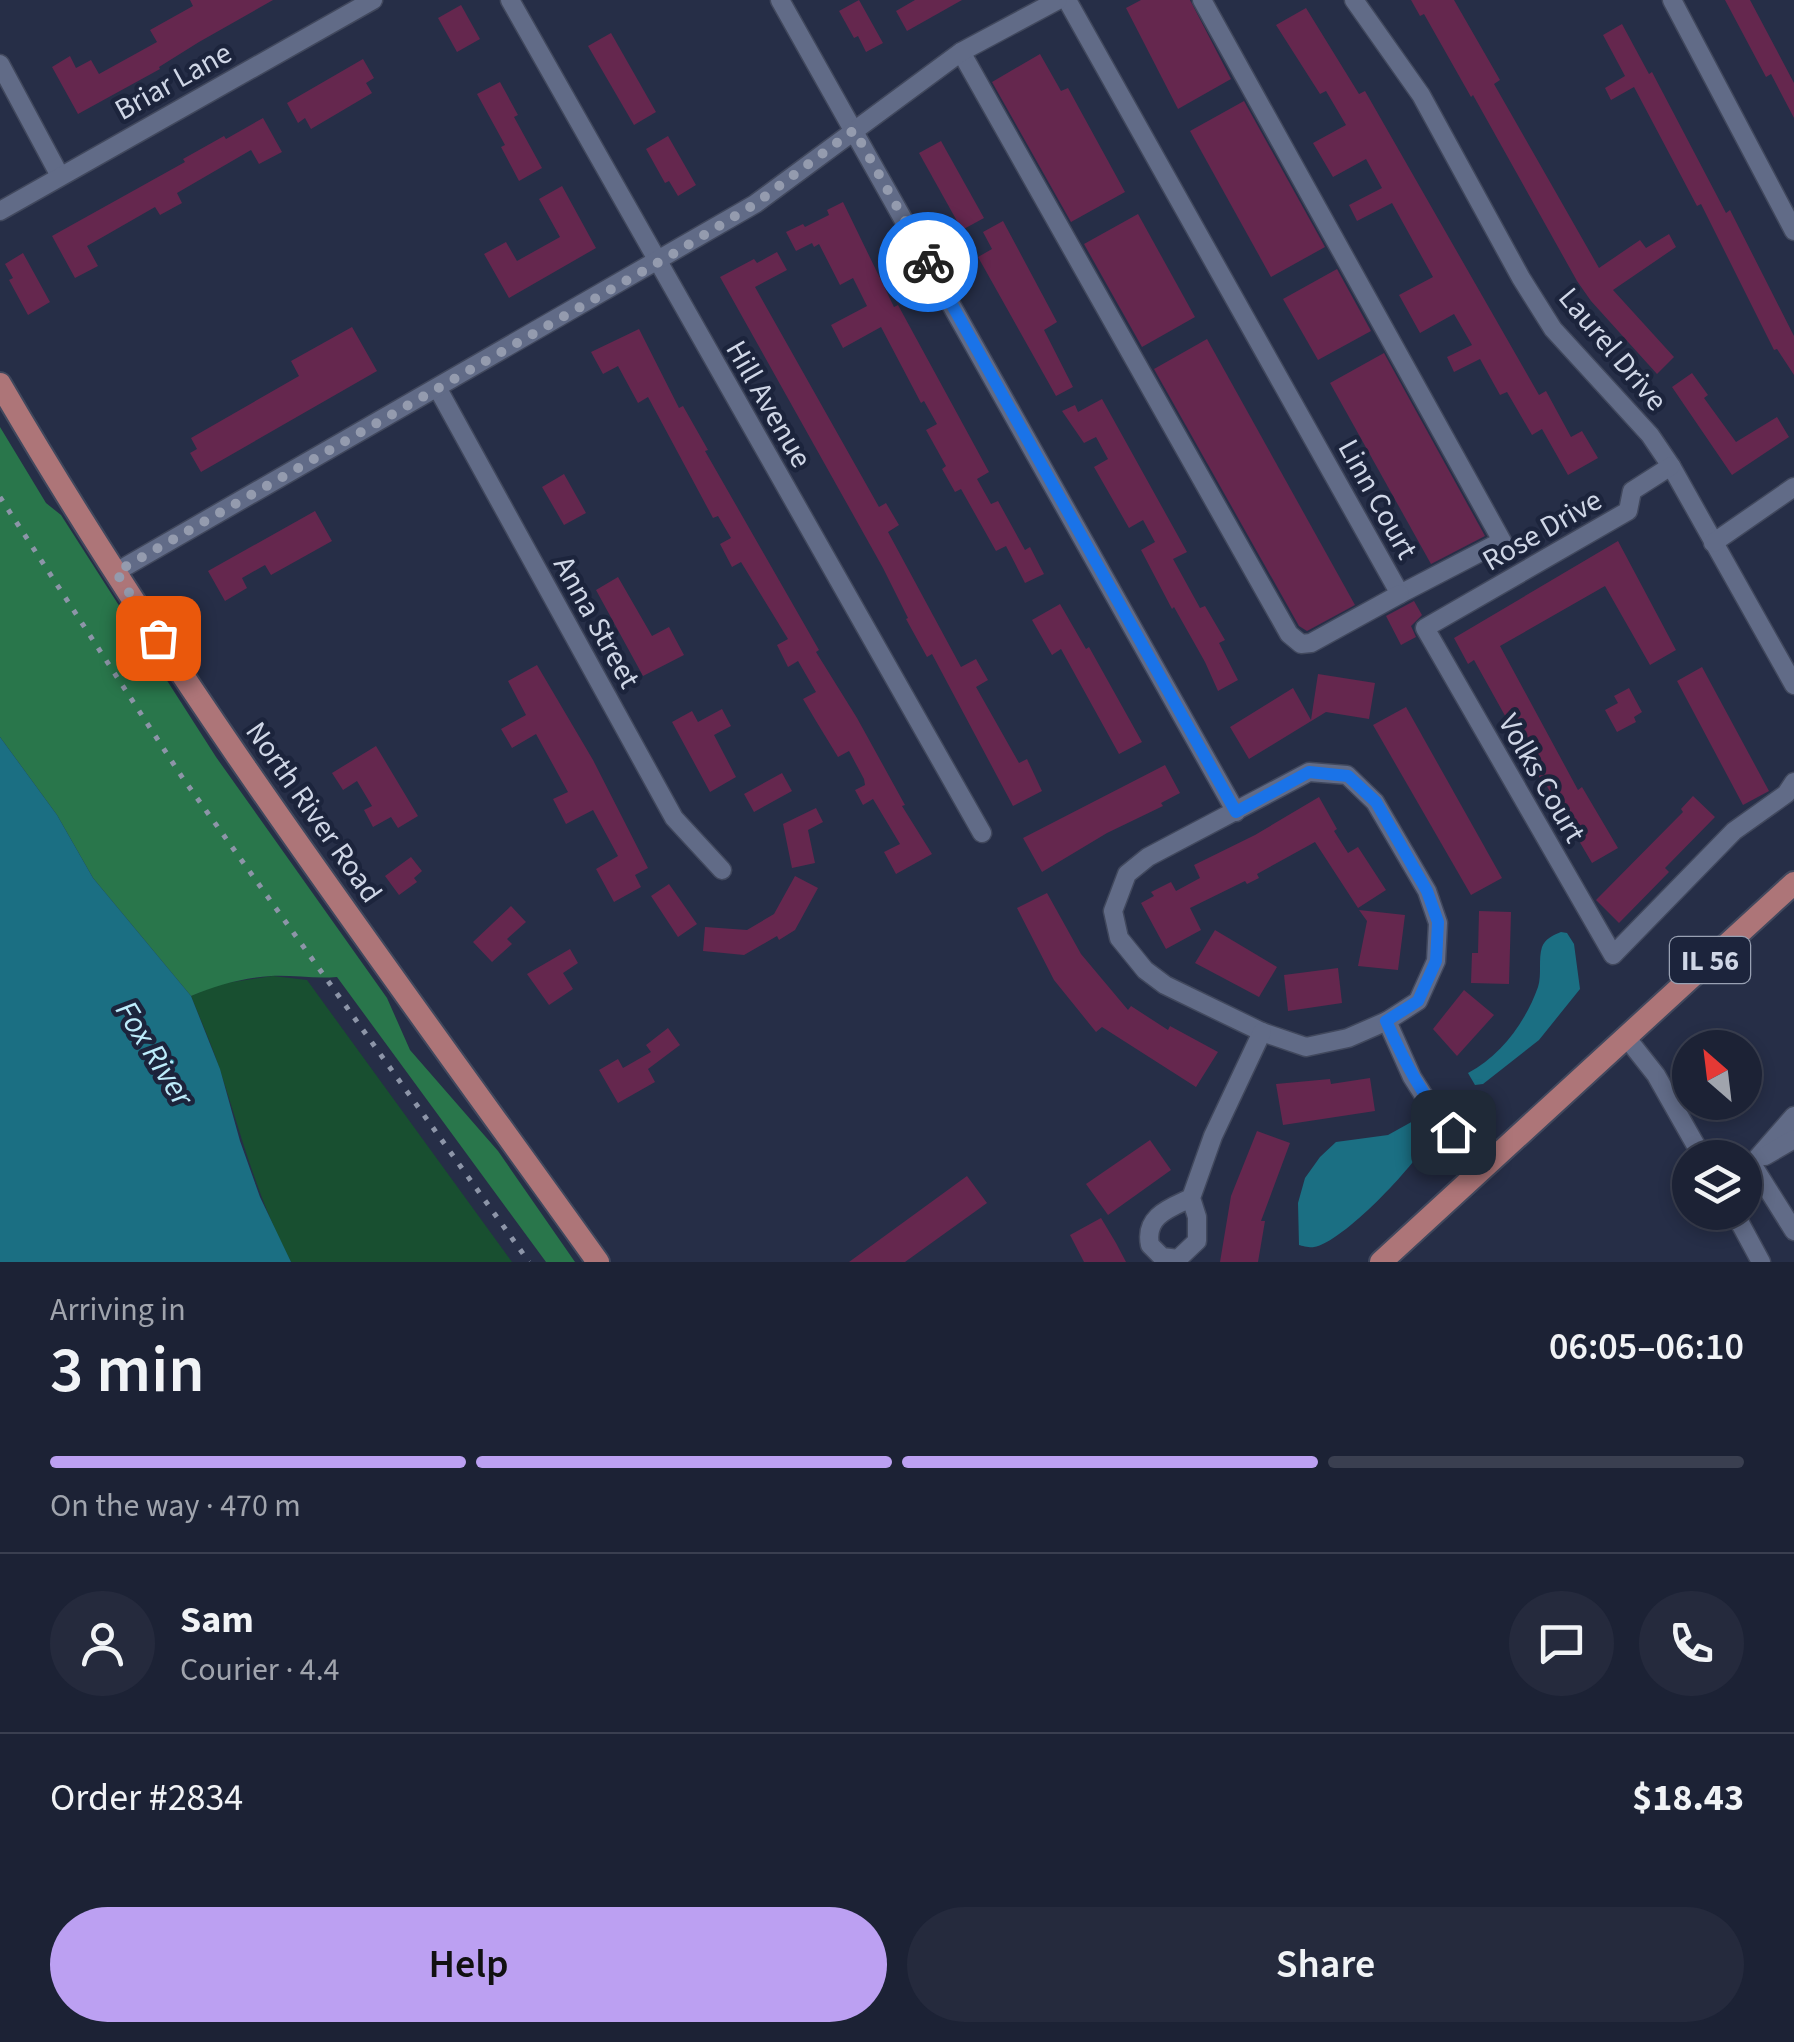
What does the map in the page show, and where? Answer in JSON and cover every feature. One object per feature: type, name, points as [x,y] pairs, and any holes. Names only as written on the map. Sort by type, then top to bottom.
[{"type":"main road","name":"North River Road","points":[[0,384],[116,572],[249,773],[598,1262]]},
{"type":"main road","name":"IL 56","points":[[1381,1262],[1794,883]]},
{"type":"street","name":"Briar Lane","points":[[0,210],[373,0]]},
{"type":"street","name":"Hill Avenue","points":[[510,0],[982,833]]},
{"type":"street","points":[[780,0],[1236,812]]},
{"type":"street","points":[[116,572],[658,263],[755,204],[961,52],[1058,0]]},
{"type":"street","name":"Linn Court","points":[[1067,0],[1400,594],[1502,541],[1202,0]]},
{"type":"street","name":"Laurel Drive","points":[[1354,0],[1421,95],[1553,329],[1650,435],[1671,466],[1794,685]]},
{"type":"street","points":[[1672,0],[1794,231]]},
{"type":"street","points":[[961,52],[1288,634],[1301,644],[1312,643],[1400,594]]},
{"type":"street","points":[[0,64],[60,176]]},
{"type":"street","name":"Anna Street","points":[[438,390],[674,818],[722,870]]},
{"type":"street","name":"Rose Drive","points":[[1424,628],[1628,512],[1632,491],[1671,466]]},
{"type":"street","points":[[1714,543],[1794,487]]},
{"type":"street","name":"Volks Court","points":[[1424,628],[1613,955],[1734,831],[1786,794],[1794,782]]},
{"type":"street","points":[[1309,772],[1348,776],[1376,802],[1427,891],[1438,922],[1436,961],[1418,1001],[1348,1038],[1306,1048],[1262,1032],[1165,985],[1145,970],[1119,938],[1113,912],[1126,874],[1236,812],[1309,772]]},
{"type":"street","points":[[1386,1021],[1431,1107],[1484,1167]]},
{"type":"street","points":[[1191,1198],[1213,1136],[1262,1032]]},
{"type":"street","points":[[1626,1037],[1656,1074],[1692,1140]]},
{"type":"street","points":[[1762,1153],[1794,1116]]},
{"type":"street","points":[[1762,1158],[1794,1140]]},
{"type":"street","points":[[1762,1180],[1794,1231]]},
{"type":"street","points":[[1744,1230],[1761,1262]]},
{"type":"green space","points":[[0,427],[46,503],[61,515],[216,757],[387,998],[410,1050],[498,1151],[575,1262],[546,1262],[337,977],[261,977],[191,996],[93,878],[57,815],[0,737]]},
{"type":"green space","points":[[273,976],[307,980],[512,1262],[291,1262],[259,1191],[217,1061],[191,996],[219,984]]},
{"type":"water","name":"Fox River","points":[[0,737],[57,815],[93,878],[191,996],[220,1069],[260,1197],[291,1262],[0,1262]]},
{"type":"water","points":[[1561,932],[1567,933],[1574,944],[1580,989],[1539,1040],[1483,1084],[1475,1085],[1468,1073],[1491,1057],[1519,1025],[1538,987],[1542,947]]},
{"type":"water","points":[[1415,1120],[1428,1140],[1394,1184],[1342,1232],[1313,1247],[1299,1245],[1298,1203],[1305,1178],[1320,1157],[1336,1142],[1388,1135]]},
{"type":"building","points":[[190,0],[273,0],[78,114],[52,67],[70,56],[76,68],[91,60],[99,74],[157,42],[150,30],[193,6]]},
{"type":"building","points":[[859,0],[883,43],[866,52],[839,11]]},
{"type":"building","points":[[915,0],[962,0],[907,31],[896,11]]},
{"type":"building","points":[[1141,0],[1190,0],[1231,79],[1178,109],[1126,8]]},
{"type":"building","points":[[1411,0],[1454,0],[1500,80],[1494,84],[1599,268],[1640,240],[1646,248],[1669,234],[1676,247],[1613,290],[1674,357],[1657,374],[1577,281],[1473,95],[1424,14],[1420,16]]},
{"type":"building","points":[[1725,0],[1750,0],[1794,83],[1794,118],[1771,74],[1766,77]]},
{"type":"building","points":[[461,5],[480,39],[457,52],[438,18]]},
{"type":"building","points":[[1306,8],[1359,94],[1365,91],[1539,395],[1546,391],[1571,437],[1582,431],[1598,458],[1568,475],[1542,429],[1532,435],[1507,392],[1500,395],[1480,359],[1454,372],[1447,357],[1472,345],[1454,314],[1420,333],[1399,295],[1433,277],[1392,203],[1357,221],[1349,205],[1382,188],[1366,159],[1333,177],[1313,143],[1346,125],[1326,91],[1320,94],[1276,25]]},
{"type":"building","points":[[1622,24],[1649,74],[1652,72],[1726,213],[1730,210],[1794,336],[1794,375],[1774,350],[1701,204],[1697,206],[1634,87],[1611,100],[1605,88],[1625,76],[1603,35]]},
{"type":"building","points":[[611,33],[656,112],[634,125],[588,46]]},
{"type":"building","points":[[1040,54],[1061,91],[1068,88],[1125,192],[1071,222],[992,82]]},
{"type":"building","points":[[363,59],[374,78],[366,83],[372,93],[311,129],[305,118],[298,123],[287,103]]},
{"type":"building","points":[[500,82],[542,168],[519,181],[501,147],[505,145],[477,94]]},
{"type":"building","points":[[1244,101],[1325,247],[1271,277],[1190,131]]},
{"type":"building","points":[[263,118],[282,152],[259,164],[251,150],[177,193],[182,203],[160,215],[155,207],[87,246],[98,266],[75,278],[52,236],[224,136],[226,139]]},
{"type":"building","points":[[668,136],[696,185],[678,196],[669,181],[665,183],[646,149]]},
{"type":"building","points":[[941,141],[984,218],[962,230],[919,153]]},
{"type":"building","points":[[562,186],[596,248],[509,298],[484,254],[506,242],[517,261],[560,237],[539,199]]},
{"type":"building","points":[[843,202],[894,307],[898,305],[989,472],[977,479],[991,504],[998,501],[1025,550],[1030,547],[1044,574],[1025,583],[1006,546],[996,551],[961,489],[955,492],[926,430],[937,424],[924,401],[921,403],[881,327],[843,348],[831,325],[867,306],[853,278],[840,285],[819,244],[796,251],[786,232],[829,215],[827,210]]},
{"type":"building","points":[[1138,214],[1195,317],[1142,347],[1084,244]]},
{"type":"building","points":[[1003,221],[1057,322],[1044,330],[1073,387],[1056,396],[978,257],[992,249],[983,232]]},
{"type":"building","points":[[777,252],[787,270],[755,287],[879,507],[886,503],[899,525],[888,532],[961,667],[976,659],[988,680],[976,687],[1019,763],[1027,759],[1042,791],[1013,806],[932,654],[927,657],[883,568],[720,277]]},
{"type":"building","points":[[23,253],[50,302],[28,315],[5,264]]},
{"type":"building","points":[[1337,269],[1371,331],[1318,360],[1283,299]]},
{"type":"building","points":[[352,327],[377,371],[201,472],[190,453],[197,449],[191,438],[299,376],[291,361]]},
{"type":"building","points":[[639,329],[679,408],[683,406],[708,450],[705,451],[819,650],[816,652],[932,854],[896,874],[884,852],[900,844],[873,799],[863,805],[855,790],[865,785],[864,779],[849,751],[838,757],[803,699],[816,692],[798,661],[788,667],[777,645],[788,639],[741,562],[732,567],[720,544],[731,538],[718,516],[713,518],[648,397],[638,403],[618,366],[603,374],[591,352]]},
{"type":"building","points":[[1207,339],[1355,605],[1307,631],[1299,626],[1154,369]]},
{"type":"building","points":[[1384,353],[1485,536],[1431,564],[1330,383]]},
{"type":"building","points":[[1692,373],[1708,395],[1704,398],[1736,442],[1777,417],[1789,437],[1732,475],[1672,387]]},
{"type":"building","points":[[1102,399],[1187,552],[1173,559],[1200,608],[1205,606],[1225,640],[1219,643],[1238,680],[1218,691],[1141,550],[1155,542],[1143,520],[1129,528],[1094,467],[1108,459],[1096,437],[1084,443],[1062,411],[1075,405],[1078,412]]},
{"type":"building","points":[[564,474],[586,513],[564,525],[542,487]]},
{"type":"building","points":[[315,511],[332,541],[271,575],[265,565],[242,578],[247,588],[225,601],[208,571]]},
{"type":"building","points":[[1618,541],[1676,650],[1650,665],[1605,586],[1500,646],[1578,790],[1582,787],[1618,848],[1592,863],[1474,660],[1468,664],[1454,638]]},
{"type":"building","points":[[618,577],[652,636],[669,627],[684,655],[643,676],[596,590]]},
{"type":"building","points":[[1414,601],[1422,615],[1411,626],[1416,637],[1401,645],[1386,616]]},
{"type":"building","points":[[1060,604],[1142,742],[1119,754],[1061,649],[1052,655],[1032,620]]},
{"type":"building","points":[[537,665],[593,760],[648,868],[635,875],[641,887],[614,902],[596,869],[618,856],[593,810],[566,824],[553,799],[568,792],[536,734],[512,748],[501,729],[526,715],[508,681]]},
{"type":"building","points":[[1702,667],[1769,791],[1743,805],[1677,681]]},
{"type":"building","points":[[1318,674],[1375,683],[1369,719],[1326,712],[1249,759],[1230,727],[1293,688],[1311,720]]},
{"type":"building","points":[[1629,688],[1642,712],[1634,717],[1636,722],[1617,732],[1605,710],[1618,703],[1614,696]]},
{"type":"building","points":[[1406,707],[1502,878],[1471,895],[1373,725]]},
{"type":"building","points":[[722,709],[731,726],[714,735],[736,777],[710,792],[672,722],[692,711],[698,722]]},
{"type":"building","points":[[376,746],[418,816],[398,828],[391,817],[373,827],[364,810],[372,806],[357,781],[343,790],[332,773]]},
{"type":"building","points":[[1165,765],[1180,793],[1042,872],[1023,838]]},
{"type":"building","points":[[782,773],[792,791],[754,812],[744,794]]},
{"type":"building","points":[[1693,796],[1715,817],[1619,923],[1596,900],[1683,812],[1681,809]]},
{"type":"building","points":[[1319,797],[1348,853],[1358,847],[1386,890],[1358,908],[1315,842],[1257,874],[1259,878],[1190,908],[1201,930],[1166,949],[1141,903],[1154,896],[1151,892],[1171,882],[1176,891],[1200,878],[1194,865]]},
{"type":"building","points":[[816,808],[823,822],[808,830],[815,863],[792,868],[783,824]]},
{"type":"building","points":[[411,857],[422,871],[414,878],[417,882],[399,895],[385,876]]},
{"type":"building","points":[[795,876],[818,888],[795,930],[744,955],[703,951],[705,927],[747,930],[774,914]]},
{"type":"building","points":[[669,884],[697,924],[678,937],[651,896]]},
{"type":"building","points":[[1047,893],[1081,954],[1128,1010],[1131,1006],[1168,1030],[1170,1026],[1218,1052],[1196,1087],[1102,1027],[1096,1032],[1054,980],[1017,908]]},
{"type":"building","points":[[511,906],[526,922],[507,939],[512,944],[492,962],[473,942]]},
{"type":"building","points":[[1359,910],[1405,915],[1398,970],[1358,966],[1367,921]]},
{"type":"building","points":[[1479,911],[1511,912],[1509,984],[1471,983],[1472,953],[1478,953]]},
{"type":"building","points":[[1215,930],[1277,967],[1259,997],[1195,963]]},
{"type":"building","points":[[570,949],[578,963],[563,973],[573,989],[549,1005],[527,974]]},
{"type":"building","points":[[1338,968],[1342,1003],[1288,1011],[1284,975]]},
{"type":"building","points":[[1464,990],[1494,1015],[1457,1056],[1433,1029]]},
{"type":"building","points":[[668,1028],[680,1045],[648,1069],[655,1082],[618,1103],[599,1070],[618,1059],[623,1068],[651,1052],[646,1045]]},
{"type":"building","points":[[1370,1078],[1375,1111],[1283,1125],[1276,1084],[1330,1079],[1331,1084]]},
{"type":"building","points":[[1257,1131],[1290,1143],[1261,1221],[1265,1221],[1258,1262],[1220,1262],[1231,1196]]},
{"type":"building","points":[[1150,1140],[1171,1170],[1108,1215],[1086,1184]]},
{"type":"building","points":[[967,1176],[987,1203],[905,1262],[849,1262]]},
{"type":"building","points":[[1101,1218],[1126,1262],[1084,1262],[1070,1235]]},
{"type":"railway","points":[[0,497],[182,777],[529,1262]]},
{"type":"way so far","points":[[158,638],[116,572],[673,254],[755,204],[854,130],[928,262]]},
{"type":"route","points":[[928,262],[1236,812],[1309,772],[1348,776],[1376,802],[1427,891],[1438,922],[1436,961],[1418,1001],[1386,1021],[1412,1077],[1453,1132]]}]
